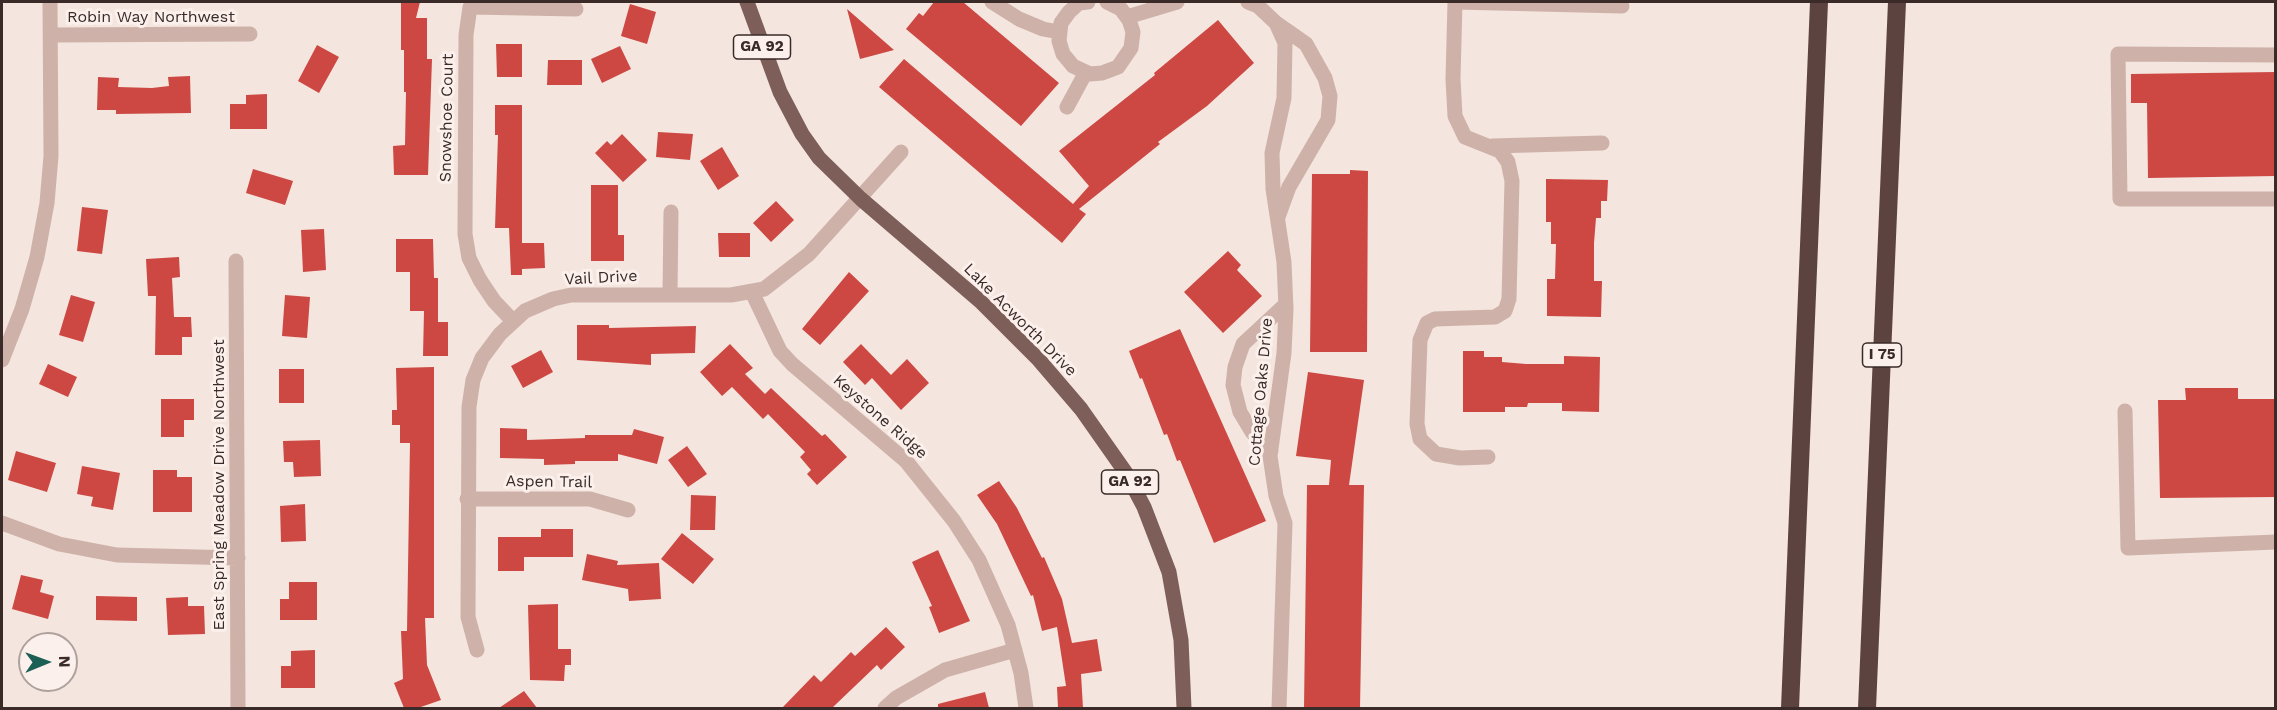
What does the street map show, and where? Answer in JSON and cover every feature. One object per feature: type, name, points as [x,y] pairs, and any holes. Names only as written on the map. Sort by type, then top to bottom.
[{"type":"highway","points":[[1790,708],[1819,2]]},
{"type":"highway","name":"I 75","points":[[1867,708],[1897,2]]},
{"type":"main road","name":"Lake Acworth Drive","points":[[747,2],[767,60],[796,124],[819,158],[861,199],[980,300],[1039,360],[1081,409],[1126,473],[1144,507],[1169,572],[1181,640],[1184,708]]},
{"type":"street","points":[[2,360],[22,309],[37,257],[47,203],[51,156],[50,2]]},
{"type":"street","points":[[992,2],[1019,19],[1043,29],[1059,32]]},
{"type":"street","points":[[1088,2],[1079,3],[1069,12],[1059,32],[1063,54],[1073,66],[1086,72],[1102,74],[1122,63],[1131,48],[1133,39],[1127,17],[1121,9],[1107,2]]},
{"type":"street","points":[[1127,17],[1177,2]]},
{"type":"street","points":[[1248,2],[1258,6],[1276,23],[1306,44],[1321,69],[1330,96],[1328,120],[1289,187],[1276,222]]},
{"type":"street","points":[[1602,143],[1492,146],[1465,137],[1455,116],[1453,79],[1455,2],[1623,6]]},
{"type":"street","name":"Snowshoe Court","points":[[512,320],[494,302],[480,280],[469,258],[465,234],[466,35],[470,7],[542,11],[576,9]]},
{"type":"street","name":"Cottage Oaks Drive","points":[[1276,23],[1285,43],[1286,68],[1284,98],[1272,153],[1276,222],[1284,261],[1285,305],[1284,353],[1271,451],[1272,479],[1285,523],[1279,708]]},
{"type":"street","name":"Robin Way Northwest","points":[[51,35],[250,34]]},
{"type":"street","points":[[2276,55],[2118,54],[2120,199],[2276,199]]},
{"type":"street","points":[[1067,107],[1086,72]]},
{"type":"street","points":[[1488,457],[1460,458],[1436,454],[1420,439],[1417,424],[1420,340],[1427,323],[1435,319],[1495,316],[1505,311],[1509,298],[1512,182],[1508,162],[1492,146]]},
{"type":"street","name":"Vail Drive","points":[[477,650],[468,617],[469,407],[473,380],[482,358],[512,320],[525,310],[571,295],[731,295],[752,292],[775,283],[809,254],[902,152]]},
{"type":"street","points":[[670,294],[671,212]]},
{"type":"street","name":"East Spring Meadow Drive Northwest","points":[[236,261],[238,708]]},
{"type":"street","name":"Keystone Ridge","points":[[752,292],[780,351],[792,364],[906,461],[954,521],[997,597],[1015,650],[1026,708]]},
{"type":"street","points":[[1271,451],[1252,432],[1240,412],[1233,385],[1235,367],[1243,344],[1285,305]]},
{"type":"street","points":[[2125,411],[2128,548],[2276,542]]},
{"type":"street","name":"Aspen Trail","points":[[467,499],[590,499],[628,510]]},
{"type":"street","points":[[2,523],[59,544],[117,555],[238,558]]},
{"type":"street","points":[[885,708],[896,698],[945,670],[1015,650]]},
{"type":"building","points":[[401,2],[420,2],[416,18],[427,18],[427,59],[432,59],[428,175],[394,175],[393,146],[405,145],[406,92],[404,92],[404,50],[401,50]]},
{"type":"building","points":[[934,2],[963,2],[1059,83],[1021,126],[906,29],[919,13],[923,16]]},
{"type":"building","points":[[630,4],[656,12],[647,44],[621,36]]},
{"type":"building","points":[[847,9],[894,50],[860,59]]},
{"type":"building","points":[[1218,20],[1254,63],[1207,106],[1158,142],[1160,144],[1079,209],[1086,214],[1062,243],[879,87],[904,59],[1073,204],[1089,186],[1059,151],[1155,75],[1154,73]]},
{"type":"building","points":[[496,44],[522,44],[522,77],[497,77]]},
{"type":"building","points":[[317,45],[339,57],[319,93],[298,81]]},
{"type":"building","points":[[620,46],[631,69],[602,83],[591,59]]},
{"type":"building","points":[[548,60],[582,60],[582,85],[547,85]]},
{"type":"building","points":[[2276,72],[2276,176],[2148,178],[2147,103],[2131,103],[2131,74]]},
{"type":"building","points":[[190,76],[191,113],[116,114],[116,110],[97,110],[98,77],[119,78],[118,87],[152,88],[169,86],[168,77]]},
{"type":"building","points":[[267,94],[267,129],[230,129],[230,104],[246,104],[246,95]]},
{"type":"building","points":[[495,105],[522,105],[522,243],[544,243],[545,268],[522,269],[522,275],[511,275],[509,228],[495,228],[498,135],[495,135]]},
{"type":"building","points":[[658,132],[693,134],[690,160],[656,157]]},
{"type":"building","points":[[622,134],[647,160],[623,182],[595,153],[607,141],[611,145]]},
{"type":"building","points":[[722,147],[739,176],[718,190],[700,161]]},
{"type":"building","points":[[253,169],[293,181],[285,205],[246,193]]},
{"type":"building","points":[[1350,170],[1368,171],[1367,352],[1310,352],[1312,174],[1350,174]]},
{"type":"building","points":[[1546,179],[1608,180],[1607,201],[1601,201],[1601,218],[1596,218],[1594,243],[1594,281],[1602,281],[1601,317],[1547,316],[1547,279],[1555,279],[1556,244],[1551,244],[1551,222],[1546,222]]},
{"type":"building","points":[[591,185],[618,185],[618,235],[624,235],[624,261],[591,261]]},
{"type":"building","points":[[776,201],[794,220],[771,242],[753,223]]},
{"type":"building","points":[[82,207],[108,210],[102,254],[77,251]]},
{"type":"building","points":[[324,229],[326,270],[303,272],[301,230]]},
{"type":"building","points":[[718,233],[750,233],[750,257],[719,257]]},
{"type":"building","points":[[396,239],[433,239],[434,278],[438,278],[438,322],[448,322],[448,356],[423,356],[424,311],[410,311],[410,272],[396,272]]},
{"type":"building","points":[[1228,251],[1241,265],[1237,270],[1262,296],[1223,333],[1184,292]]},
{"type":"building","points":[[179,257],[180,277],[172,278],[174,317],[191,317],[192,337],[182,337],[182,355],[155,355],[156,296],[148,296],[146,259]]},
{"type":"building","points":[[849,272],[869,291],[820,345],[802,329]]},
{"type":"building","points":[[71,295],[95,302],[83,342],[59,335]]},
{"type":"building","points":[[285,295],[310,297],[307,338],[282,336]]},
{"type":"building","points":[[577,325],[609,325],[609,328],[696,326],[695,353],[651,354],[651,365],[577,360]]},
{"type":"building","points":[[1180,329],[1266,521],[1214,543],[1180,460],[1177,461],[1167,434],[1164,435],[1129,351]]},
{"type":"building","points":[[730,344],[753,368],[745,374],[765,394],[771,388],[822,436],[825,434],[847,457],[817,485],[807,474],[811,470],[800,457],[805,452],[768,414],[763,419],[732,387],[722,396],[700,372]]},
{"type":"building","points":[[861,344],[891,375],[907,359],[929,383],[901,410],[872,378],[865,385],[843,362]]},
{"type":"building","points":[[541,350],[553,372],[523,388],[511,366]]},
{"type":"building","points":[[1463,351],[1484,351],[1484,357],[1502,357],[1502,362],[1526,364],[1564,364],[1564,356],[1600,357],[1599,412],[1562,411],[1562,403],[1528,403],[1527,407],[1505,407],[1505,412],[1463,412]]},
{"type":"building","points":[[48,364],[77,377],[68,397],[39,384]]},
{"type":"building","points":[[434,367],[434,618],[425,618],[427,665],[441,700],[418,708],[404,708],[394,683],[403,679],[401,631],[407,631],[410,443],[400,443],[400,425],[392,425],[392,410],[397,410],[396,368]]},
{"type":"building","points":[[279,369],[304,369],[304,403],[279,403]]},
{"type":"building","points":[[1308,372],[1364,380],[1349,485],[1364,485],[1360,708],[1304,708],[1307,485],[1329,485],[1331,460],[1296,456]]},
{"type":"building","points":[[2185,388],[2238,388],[2238,399],[2276,399],[2276,497],[2160,498],[2158,400],[2186,400]]},
{"type":"building","points":[[161,399],[194,399],[194,420],[184,420],[184,437],[161,437]]},
{"type":"building","points":[[500,428],[527,429],[527,440],[585,438],[585,435],[632,435],[634,429],[664,437],[657,464],[618,454],[618,461],[575,461],[575,464],[544,465],[544,459],[500,458]]},
{"type":"building","points":[[320,440],[321,476],[294,477],[293,462],[284,462],[283,441]]},
{"type":"building","points":[[687,446],[707,474],[688,487],[668,460]]},
{"type":"building","points":[[16,451],[56,463],[47,492],[8,480]]},
{"type":"building","points":[[82,466],[120,473],[113,510],[91,506],[93,497],[77,494]]},
{"type":"building","points":[[153,470],[177,470],[177,477],[192,477],[192,512],[153,512]]},
{"type":"building","points":[[999,481],[1017,508],[1042,558],[1044,557],[1062,599],[1072,643],[1097,639],[1102,671],[1081,674],[1083,708],[1058,708],[1057,687],[1066,686],[1057,627],[1042,631],[1033,595],[1031,596],[997,524],[977,495]]},
{"type":"building","points":[[691,495],[716,496],[715,530],[690,530]]},
{"type":"building","points":[[305,504],[306,541],[281,542],[280,506]]},
{"type":"building","points":[[541,529],[573,529],[573,557],[524,557],[524,571],[498,571],[498,537],[541,537]]},
{"type":"building","points":[[682,533],[714,559],[693,584],[661,559]]},
{"type":"building","points":[[938,550],[970,621],[939,633],[929,607],[932,606],[912,562]]},
{"type":"building","points":[[587,554],[618,561],[617,565],[659,563],[661,599],[629,601],[628,589],[582,580]]},
{"type":"building","points":[[21,575],[43,580],[40,592],[54,596],[48,619],[12,609]]},
{"type":"building","points":[[289,582],[317,582],[317,620],[280,620],[280,599],[289,599]]},
{"type":"building","points":[[96,596],[137,597],[137,621],[96,620]]},
{"type":"building","points":[[188,597],[188,606],[204,606],[205,634],[168,635],[166,598]]},
{"type":"building","points":[[558,604],[558,649],[571,649],[571,665],[565,665],[564,681],[530,680],[528,605]]},
{"type":"building","points":[[886,627],[905,647],[881,670],[877,665],[832,708],[782,708],[814,675],[821,682],[851,652],[855,656]]},
{"type":"building","points":[[315,650],[315,688],[281,688],[281,666],[291,666],[291,651]]},
{"type":"building","points":[[524,691],[537,708],[499,708]]},
{"type":"building","points":[[985,692],[989,708],[938,708],[938,704]]}]
